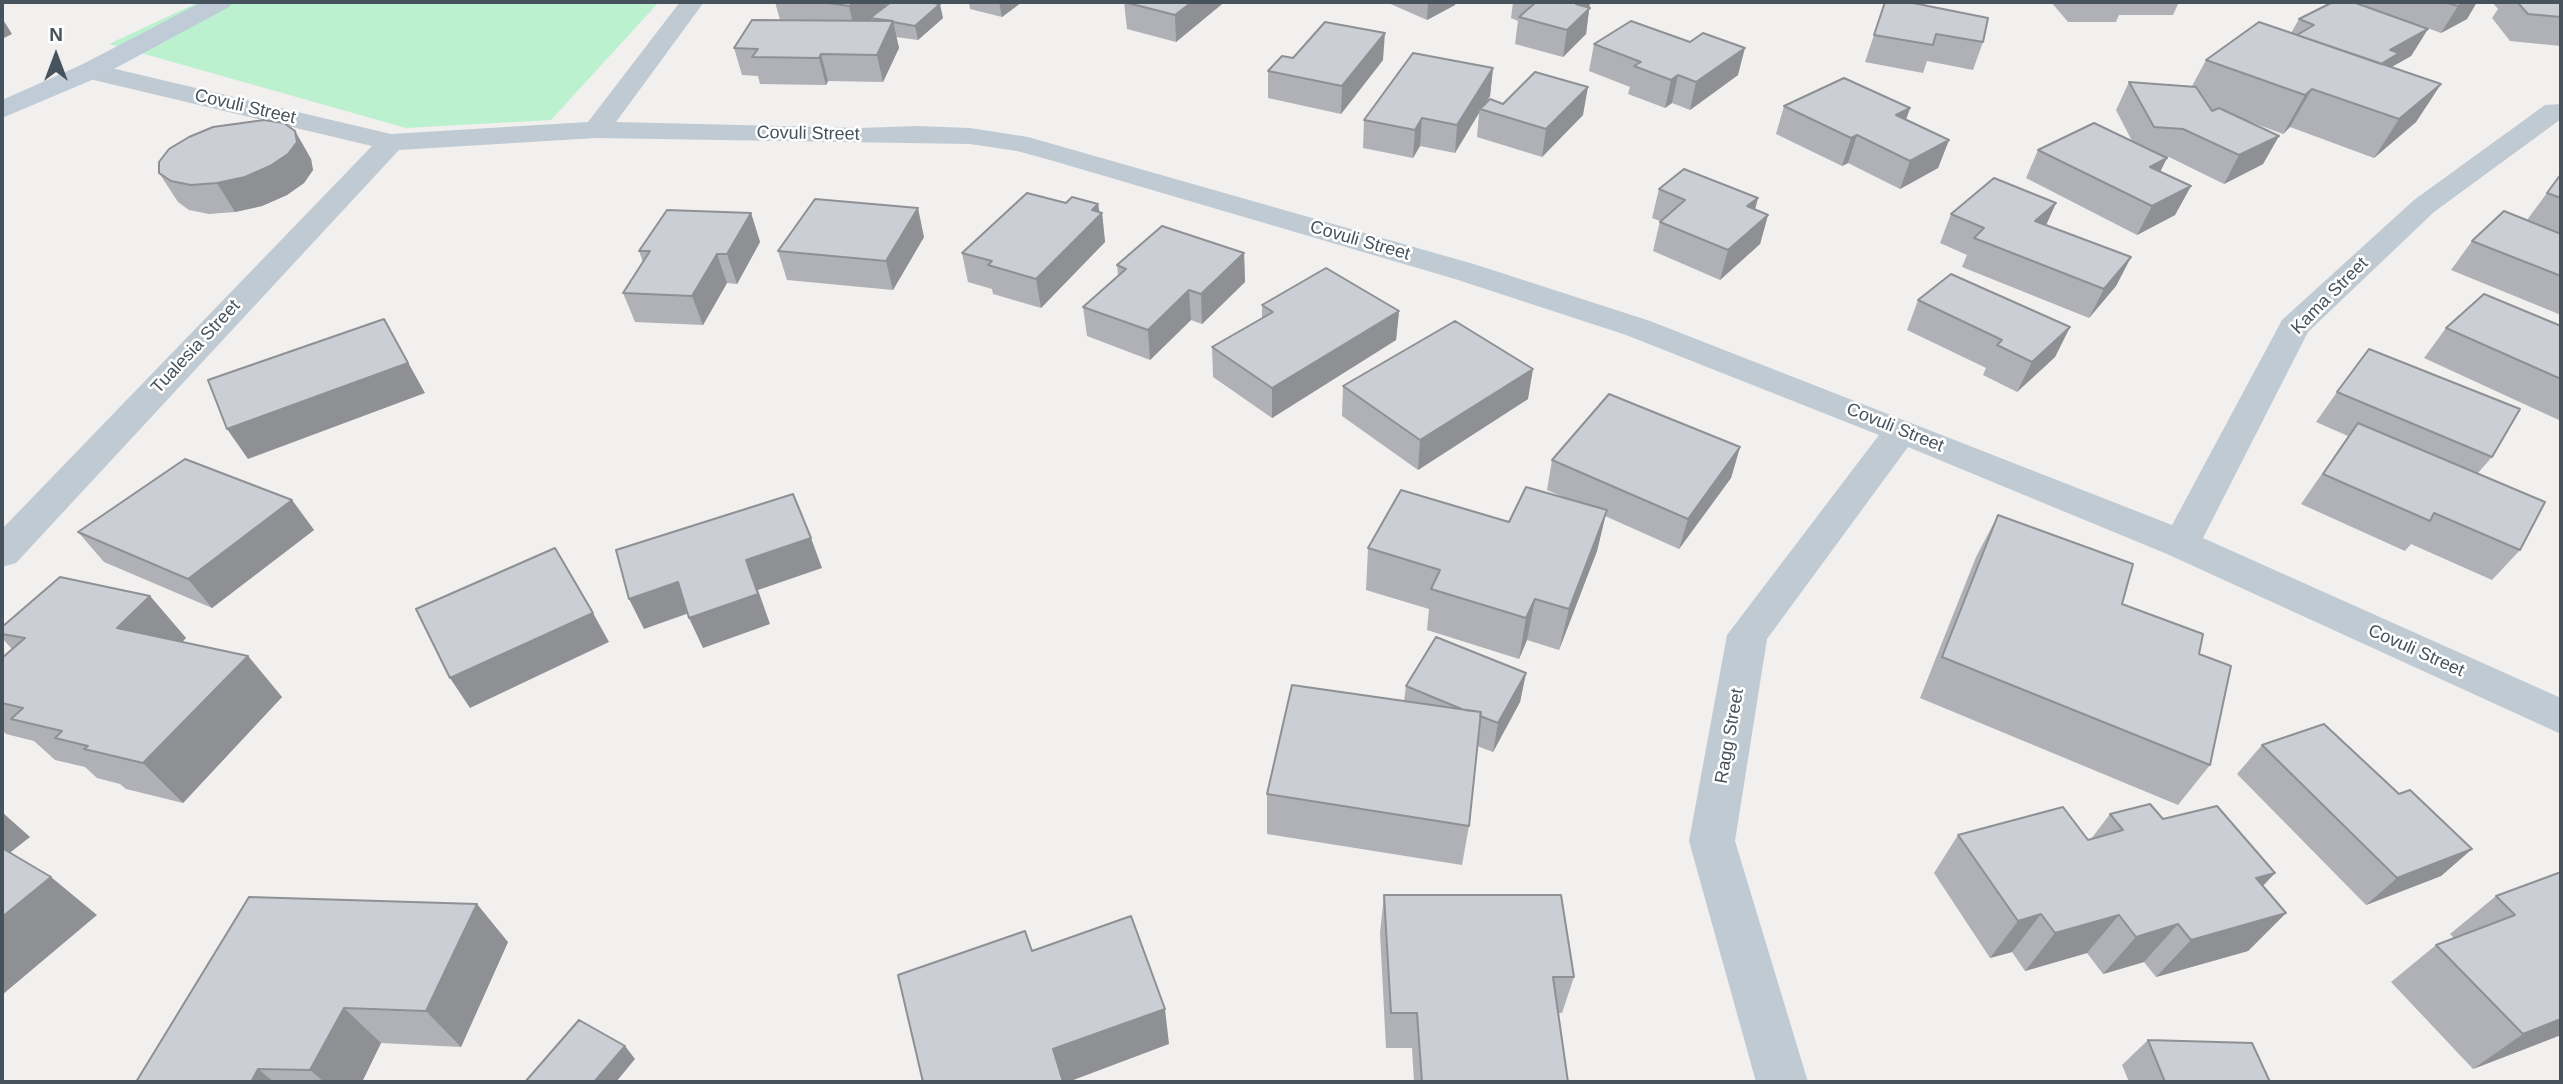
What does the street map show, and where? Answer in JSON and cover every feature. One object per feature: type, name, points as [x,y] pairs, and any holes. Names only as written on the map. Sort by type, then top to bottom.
[{"type":"main road","points":[[2,110],[90,71],[220,2]]},
{"type":"street","points":[[596,130],[692,2]]},
{"type":"street","name":"Covuli Street","points":[[90,71],[391,142],[596,130],[970,136],[1017,143],[1492,280],[1638,328],[2181,544],[2561,718]]},
{"type":"street","name":"Kama Street","points":[[2181,544],[2294,327],[2424,206],[2555,111]]},
{"type":"street","name":"Tualesia Street","points":[[2,552],[391,142]]},
{"type":"street","name":"Ragg Street","points":[[1782,1082],[1712,841],[1747,635],[1901,431]]},
{"type":"green space","points":[[199,2],[659,2],[551,120],[406,128],[109,44]]},
{"type":"building","points":[[821,2],[855,2],[849,6]]},
{"type":"building","points":[[891,2],[940,4],[915,26],[870,18]]},
{"type":"building","points":[[1124,2],[1192,2],[1175,15]]},
{"type":"building","points":[[1536,2],[1579,2],[1576,4],[1590,8],[1567,30],[1519,17]]},
{"type":"building","points":[[1885,2],[1908,2],[1988,18],[1983,42],[1936,34],[1933,45],[1874,35]]},
{"type":"building","points":[[2333,2],[2353,2],[2428,29],[2390,50],[2399,53],[2381,64],[2297,35],[2314,25],[2299,19]]},
{"type":"building","points":[[2444,2],[2466,2],[2458,6]]},
{"type":"building","points":[[2517,2],[2561,2],[2561,17],[2528,14]]},
{"type":"building","points":[[752,20],[893,21],[877,55],[821,54],[819,58],[752,57],[758,49],[734,48]]},
{"type":"building","points":[[1631,21],[1690,42],[1703,33],[1745,48],[1696,82],[1678,75],[1671,80],[1634,66],[1641,62],[1594,44]]},
{"type":"building","points":[[1325,22],[1385,33],[1342,86],[1268,71],[1282,56],[1293,58]]},
{"type":"building","points":[[2259,22],[2441,84],[2399,119],[2312,89],[2305,95],[2206,60]]},
{"type":"building","points":[[1413,53],[1493,68],[1457,125],[1422,118],[1415,130],[1364,120]]},
{"type":"building","points":[[1535,72],[1588,87],[1546,129],[1480,109],[1490,99],[1503,104]]},
{"type":"building","points":[[1844,78],[1910,108],[1896,115],[1949,140],[1910,161],[1857,135],[1851,138],[1784,106]]},
{"type":"building","points":[[2129,82],[2196,87],[2212,111],[2219,108],[2279,136],[2239,155],[2183,129],[2154,127]]},
{"type":"building","points":[[264,120],[284,123],[295,131],[297,142],[288,154],[270,166],[245,177],[191,185],[171,181],[159,173],[159,162],[169,149],[189,137],[213,127]]},
{"type":"building","points":[[2094,123],[2167,158],[2150,167],[2191,186],[2152,206],[2038,150]]},
{"type":"building","points":[[1684,169],[1758,198],[1747,206],[1768,215],[1728,250],[1660,222],[1685,200],[1659,189]]},
{"type":"building","points":[[2561,174],[2561,198],[2547,193]]},
{"type":"building","points":[[1994,178],[2056,203],[2035,221],[2131,257],[2104,289],[1974,238],[1984,228],[1951,214]]},
{"type":"building","points":[[1027,193],[1066,203],[1072,197],[1098,204],[1092,210],[1102,213],[1036,279],[988,265],[992,261],[962,253]]},
{"type":"building","points":[[815,199],[918,208],[886,261],[778,251]]},
{"type":"building","points":[[667,210],[751,213],[727,254],[717,254],[692,296],[623,293],[650,251],[639,251]]},
{"type":"building","points":[[2504,211],[2561,234],[2561,276],[2472,241]]},
{"type":"building","points":[[1162,226],[1244,253],[1201,294],[1189,290],[1148,330],[1083,307],[1126,269],[1117,265]]},
{"type":"building","points":[[1326,268],[1399,311],[1272,388],[1212,347],[1273,312],[1262,305]]},
{"type":"building","points":[[1951,274],[2070,327],[2032,362],[1997,345],[2002,340],[1918,300]]},
{"type":"building","points":[[2484,294],[2561,326],[2561,379],[2446,328]]},
{"type":"building","points":[[384,319],[408,363],[227,429],[208,380]]},
{"type":"building","points":[[1455,321],[1533,369],[1420,440],[1343,386]]},
{"type":"building","points":[[2369,349],[2520,409],[2492,457],[2337,392]]},
{"type":"building","points":[[1609,394],[1740,447],[1688,519],[1552,460]]},
{"type":"building","points":[[2358,423],[2545,502],[2520,550],[2434,513],[2430,521],[2323,474]]},
{"type":"building","points":[[185,459],[292,500],[188,579],[78,532]]},
{"type":"building","points":[[1526,487],[1607,510],[1569,609],[1535,599],[1526,618],[1431,589],[1440,570],[1368,548],[1401,490],[1509,522]]},
{"type":"building","points":[[793,494],[811,538],[746,560],[758,594],[689,618],[678,582],[629,599],[616,550]]},
{"type":"building","points":[[1998,515],[2133,564],[2122,604],[2203,634],[2199,654],[2231,666],[2210,765],[1942,657]]},
{"type":"building","points":[[555,548],[593,613],[450,678],[416,609]]},
{"type":"building","points":[[60,577],[150,596],[117,628],[248,656],[143,763],[84,749],[88,746],[55,738],[62,731],[11,719],[23,708],[2,703],[2,658],[25,638],[2,634],[2,627]]},
{"type":"building","points":[[1436,637],[1526,673],[1498,723],[1480,716],[1481,712],[1464,710],[1406,686]]},
{"type":"building","points":[[1292,685],[1481,712],[1469,826],[1267,794]]},
{"type":"building","points":[[2324,724],[2399,794],[2410,790],[2472,849],[2397,878],[2262,745]]},
{"type":"building","points":[[2150,804],[2163,819],[2217,806],[2275,873],[2256,878],[2286,913],[2191,940],[2178,924],[2136,937],[2119,915],[2055,933],[2041,914],[2018,921],[1958,835],[2063,807],[2088,840],[2123,830],[2110,814]]},
{"type":"building","points":[[2,848],[51,877],[2,917]]},
{"type":"building","points":[[2561,872],[2561,1019],[2523,1034],[2436,945],[2515,915],[2496,896]]},
{"type":"building","points":[[1384,895],[1561,895],[1574,977],[1553,977],[1568,1082],[1422,1082],[1417,1013],[1391,1013]]},
{"type":"building","points":[[249,897],[477,904],[426,1011],[344,1008],[310,1070],[258,1069],[251,1082],[136,1082]]},
{"type":"building","points":[[1131,916],[1165,1009],[1053,1049],[1063,1082],[923,1082],[898,975],[1025,931],[1032,951]]},
{"type":"building","points":[[579,1020],[625,1046],[594,1082],[525,1082]]},
{"type":"building","points":[[2148,1040],[2252,1043],[2270,1082],[2165,1082]]}]
